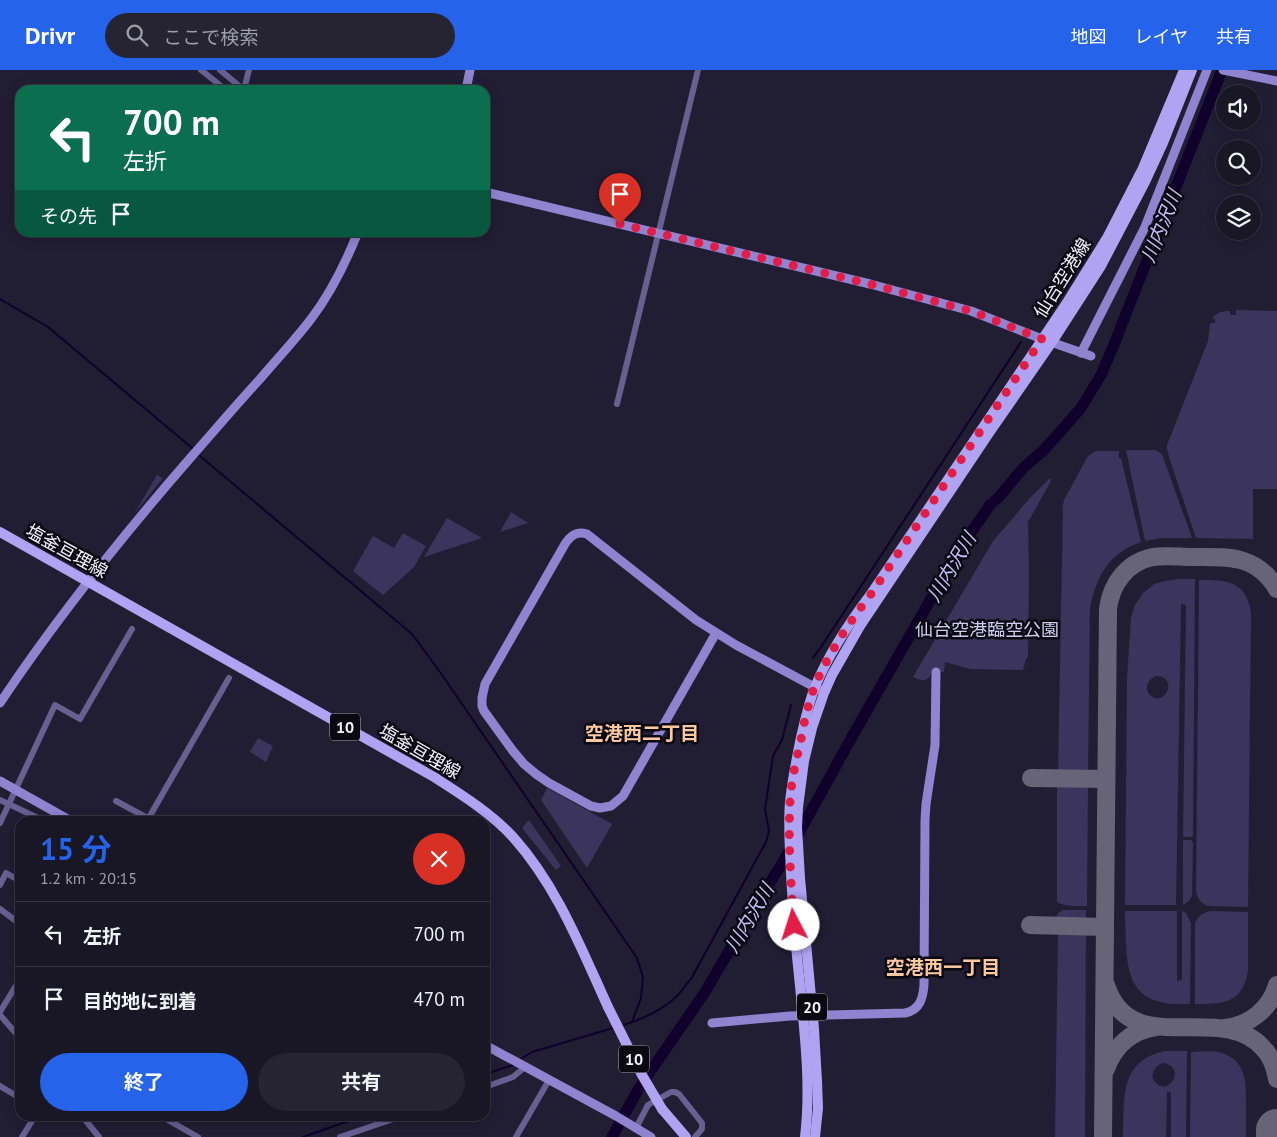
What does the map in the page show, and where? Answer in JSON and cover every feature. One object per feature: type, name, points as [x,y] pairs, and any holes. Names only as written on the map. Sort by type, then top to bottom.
[{"type":"main road","name":"仙台空港線","points":[[805,1137],[808,1016],[797,827],[804,761],[812,728],[824,693],[860,626],[989,433],[1047,341],[1107,238],[1143,168],[1184,70]]},
{"type":"main road","name":"仙台空港線","points":[[815,1137],[818,1108],[817,1081],[792,890],[790,802],[794,770],[806,716],[815,687],[834,648],[853,618],[1101,266],[1145,182],[1163,143],[1192,70]]},
{"type":"main road","name":"塩釜亘理線","points":[[0,532],[434,777],[489,816]]},
{"type":"main road","name":"塩釜亘理線","points":[[490,816],[513,837],[549,884],[642,1075],[662,1109],[688,1137]]},
{"type":"street","points":[[201,70],[220,85]]},
{"type":"street","points":[[220,70],[238,85]]},
{"type":"street","points":[[246,85],[250,70]]},
{"type":"street","points":[[467,85],[470,70]]},
{"type":"street","points":[[617,404],[698,70]]},
{"type":"street","points":[[1081,353],[1145,227],[1207,70]]},
{"type":"street","points":[[1223,70],[1277,81]]},
{"type":"street","points":[[490,193],[870,284],[971,311],[1091,356]]},
{"type":"street","points":[[0,703],[25,665],[88,582],[192,456],[293,342],[326,296],[356,237]]},
{"type":"street","points":[[716,633],[623,796],[611,806],[600,808],[591,806],[557,788],[536,774],[524,764],[488,717],[482,706],[485,684],[565,544],[572,535],[578,533],[588,534],[696,620],[736,645],[824,693]]},
{"type":"street","points":[[0,823],[55,705],[80,719],[132,629]]},
{"type":"street","points":[[712,1023],[808,1016],[905,1013],[915,1009],[922,1000],[924,985],[925,820],[935,745],[936,672]]},
{"type":"street","points":[[151,816],[229,678]]},
{"type":"street","points":[[0,781],[62,816]]},
{"type":"street","points":[[0,800],[34,816]]},
{"type":"street","points":[[116,801],[142,816]]},
{"type":"street","points":[[0,885],[6,873],[15,878]]},
{"type":"street","points":[[0,909],[15,920]]},
{"type":"street","points":[[15,988],[0,1014],[15,1032]]},
{"type":"street","points":[[490,1048],[619,1117],[651,1137]]},
{"type":"street","points":[[490,1085],[514,1077],[524,1067]]},
{"type":"street","points":[[516,1137],[549,1080]]},
{"type":"street","points":[[0,1086],[15,1095]]},
{"type":"street","points":[[636,1128],[648,1105],[671,1092],[675,1092],[679,1094],[702,1123],[702,1129],[688,1137]]},
{"type":"street","points":[[22,1137],[32,1121]]},
{"type":"street","points":[[86,1121],[99,1137]]},
{"type":"street","points":[[170,1121],[198,1137]]},
{"type":"street","points":[[340,1137],[387,1121]]},
{"type":"green space","points":[[1236,310],[1277,311],[1277,489],[1253,489],[1253,539],[1196,538],[1170,460],[1167,445],[1208,341],[1210,323],[1215,323],[1215,319],[1212,319],[1218,313],[1225,311],[1230,311],[1230,315],[1236,315]]},
{"type":"green space","points":[[1126,450],[1155,450],[1162,454],[1192,538],[1161,538],[1145,541]]},
{"type":"green space","points":[[1096,451],[1119,451],[1119,458],[1121,458],[1141,542],[1120,552],[1112,559],[1100,576],[1090,609],[1088,773],[1058,772],[1063,505],[1088,456]]},
{"type":"green space","points":[[157,475],[163,478],[134,514]]},
{"type":"green space","name":"仙台空港臨空公園","points":[[1050,478],[1051,481],[1028,522],[1028,657],[1023,670],[970,669],[945,662],[944,672],[932,671],[925,680],[913,677],[993,541]]},
{"type":"green space","points":[[511,512],[528,523],[500,532]]},
{"type":"green space","points":[[447,518],[482,538],[424,557]]},
{"type":"green space","points":[[403,533],[426,546],[414,567],[383,595],[353,571],[373,536],[394,548]]},
{"type":"green space","points":[[1195,579],[1193,835],[1191,837],[1183,837],[1186,605],[1181,604],[1176,905],[1125,905],[1127,678],[1131,618],[1135,605],[1143,593],[1154,584],[1165,581]],"holes":[[[1156,676],[1167,681],[1167,691],[1160,698],[1155,698],[1148,692],[1148,684]]]},
{"type":"green space","points":[[1199,580],[1218,580],[1233,584],[1244,594],[1251,612],[1248,907],[1208,906],[1203,904],[1196,891]]},
{"type":"green space","points":[[258,738],[273,746],[266,762],[250,752]]},
{"type":"green space","points":[[1057,785],[1088,786],[1087,906],[1067,905],[1057,902]]},
{"type":"green space","points":[[547,788],[612,824],[587,868],[541,800]]},
{"type":"green space","points":[[529,820],[561,866],[556,870],[522,828]]},
{"type":"green space","points":[[1183,840],[1191,840],[1193,843],[1192,896],[1183,905]]},
{"type":"green space","points":[[1063,910],[1086,910],[1086,918],[1056,918],[1058,913]]},
{"type":"green space","points":[[1125,911],[1177,911],[1177,981],[1182,980],[1182,911],[1186,913],[1191,923],[1190,1004],[1167,1003],[1151,998],[1139,990],[1132,978],[1128,964]]},
{"type":"green space","points":[[1212,911],[1248,912],[1248,971],[1241,990],[1230,1000],[1195,1004],[1195,923],[1202,914]]},
{"type":"green space","points":[[1058,934],[1086,934],[1085,1137],[1055,1137]]},
{"type":"green space","points":[[1165,1051],[1187,1051],[1186,1137],[1171,1137],[1171,1092],[1167,1092],[1166,1137],[1123,1137],[1127,1084],[1139,1063],[1150,1056]],"holes":[[[1163,1063],[1174,1070],[1173,1080],[1170,1084],[1160,1086],[1153,1079],[1153,1073]]]},
{"type":"green space","points":[[1210,1051],[1222,1053],[1230,1057],[1241,1067],[1246,1090],[1246,1137],[1190,1137],[1191,1052]]},
{"type":"waterway","name":"川内沢川","points":[[612,1137],[639,1088],[705,992],[783,862],[960,548],[990,505],[1023,468],[1044,450],[1081,408],[1101,375],[1222,70]]},
{"type":"waterway","points":[[0,299],[48,327],[192,448]]},
{"type":"waterway","points":[[813,658],[1021,342]]},
{"type":"waterway","points":[[200,456],[412,634],[637,958],[643,977],[641,998],[632,1022]]},
{"type":"waterway","points":[[620,1026],[644,1018],[659,1010],[678,995],[691,979],[766,842],[769,831],[765,809],[773,756],[782,740],[791,705]]},
{"type":"waterway","points":[[519,1060],[532,1052],[613,1028]]},
{"type":"waterway","points":[[490,1072],[513,1065]]},
{"type":"waterway","points":[[303,1137],[349,1121]]},
{"type":"taxiway","points":[[1103,1137],[1108,609],[1110,600],[1117,583],[1128,569],[1144,560],[1158,556],[1217,557],[1240,560],[1260,569],[1277,589]]},
{"type":"taxiway","points":[[1031,778],[1106,779]]},
{"type":"taxiway","points":[[1030,925],[1105,927]]},
{"type":"taxiway","points":[[1106,985],[1118,1008],[1135,1021],[1155,1026],[1224,1029],[1245,1035],[1263,1048],[1274,1066],[1277,1079]]},
{"type":"taxiway","points":[[1225,1028],[1243,1023],[1258,1014],[1274,994],[1277,985]]},
{"type":"taxiway","points":[[1106,1069],[1114,1053],[1125,1040],[1139,1032],[1156,1027]]},
{"type":"runway","points":[[1277,1130],[1277,1137]]},
{"type":"district","name":"空港西二丁目","points":[[642,733]]},
{"type":"district","name":"空港西一丁目","points":[[943,967]]},
{"type":"route","points":[[620,224],[870,284],[971,311],[1042,339],[853,618],[834,648],[815,687],[806,716],[794,770],[790,802],[790,860],[794,925]]}]
